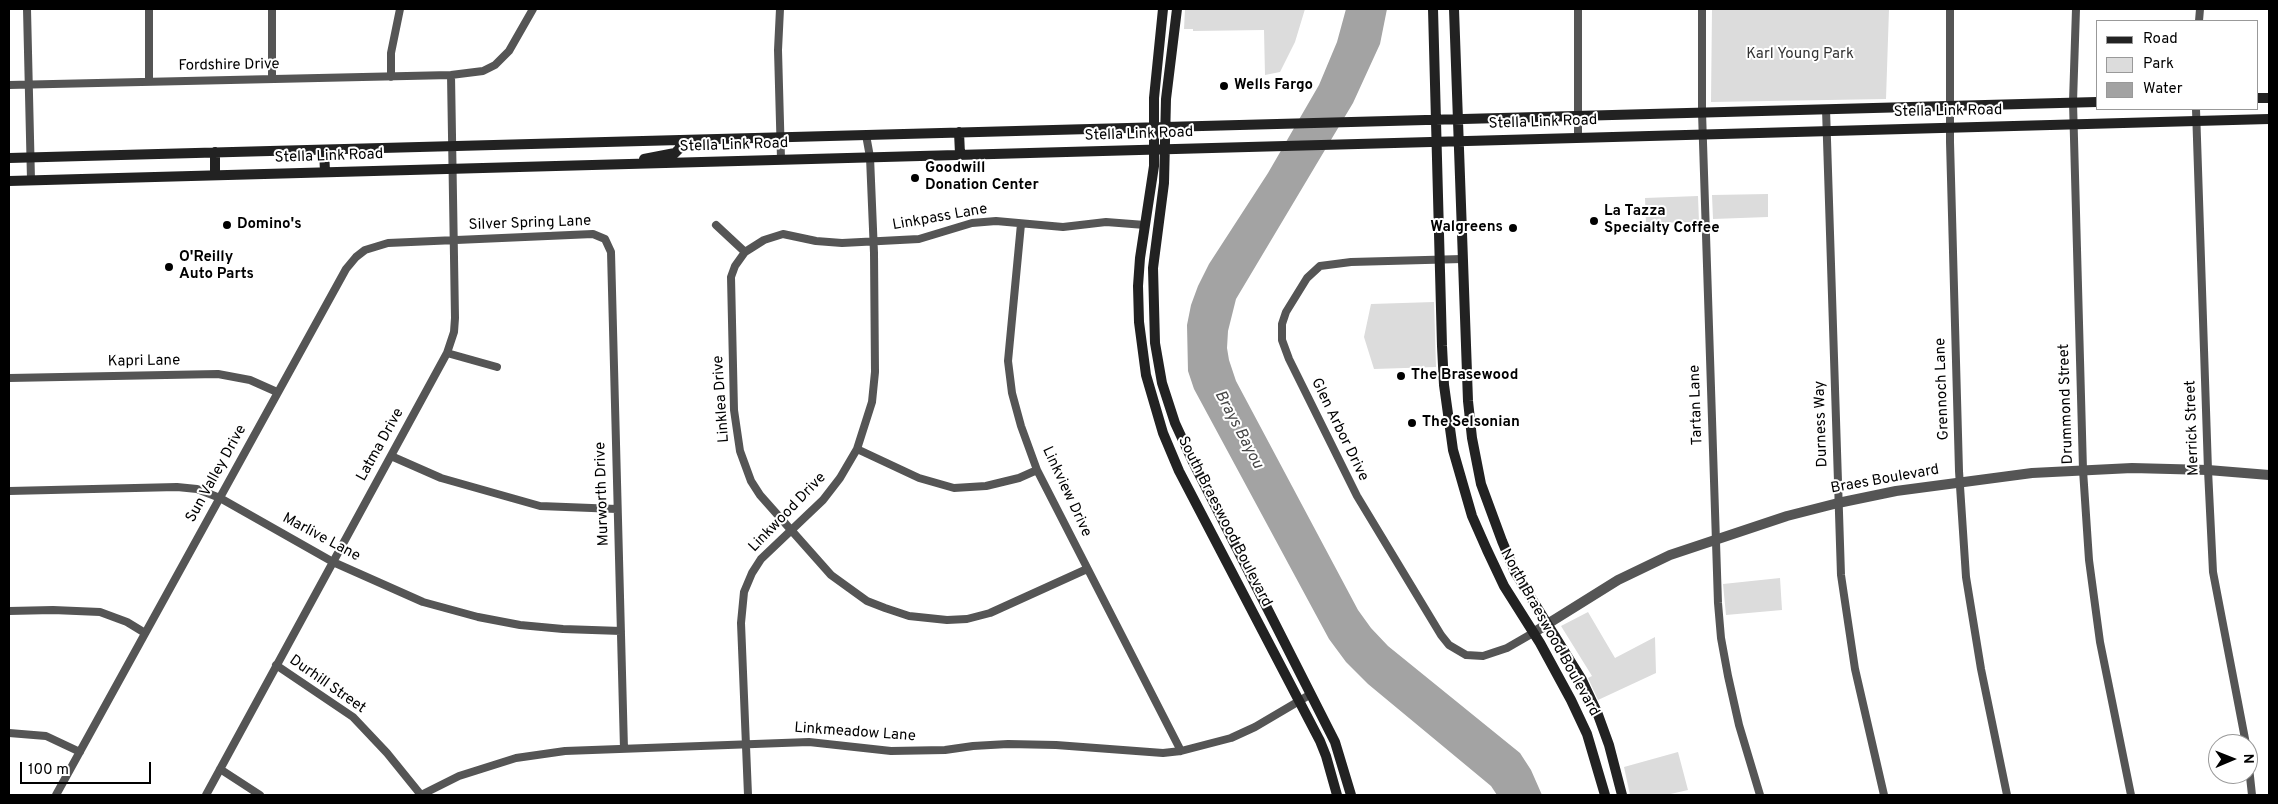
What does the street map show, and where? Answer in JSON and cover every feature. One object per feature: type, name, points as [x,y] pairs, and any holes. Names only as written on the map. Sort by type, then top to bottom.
[{"type":"main road","name":"South Braeswood Boulevard","points":[[1163,9],[1154,98],[1154,149],[1151,189],[1140,258],[1139,322],[1146,375],[1163,433],[1179,471],[1326,756],[1337,795]]},
{"type":"main road","name":"South Braeswood Boulevard","points":[[1177,9],[1166,99],[1167,127],[1164,192],[1153,268],[1155,343],[1162,383],[1175,423],[1192,460],[1335,742],[1351,795]]},
{"type":"main road","name":"North Braeswood Boulevard","points":[[1433,9],[1444,386],[1453,450],[1466,498],[1504,586],[1575,708],[1586,734],[1605,795]]},
{"type":"main road","name":"North Braeswood Boulevard","points":[[1454,9],[1468,401],[1472,438],[1481,484],[1515,572],[1582,680],[1597,712],[1609,745],[1622,795]]},
{"type":"main road","points":[[1161,42],[1173,46]]},
{"type":"main road","name":"Stella Link Road","points":[[9,158],[2096,102]]},
{"type":"main road","name":"Stella Link Road","points":[[9,180],[2269,119]]},
{"type":"main road","points":[[959,132],[960,154]]},
{"type":"main road","points":[[624,164],[675,153],[680,148],[680,140]]},
{"type":"main road","points":[[324,150],[325,172]]},
{"type":"main road","points":[[215,152],[216,175]]},
{"type":"main road","points":[[1466,498],[1481,484]]},
{"type":"street","points":[[27,9],[31,180]]},
{"type":"street","points":[[148,9],[149,82]]},
{"type":"street","points":[[272,9],[272,79]]},
{"type":"street","points":[[391,76],[391,53],[400,9]]},
{"type":"street","name":"Fordshire Drive","points":[[9,85],[451,75],[483,71],[495,65],[509,51],[533,9]]},
{"type":"street","points":[[780,9],[778,50],[781,159]]},
{"type":"street","points":[[1578,9],[1578,137]]},
{"type":"street","name":"Tartan Lane","points":[[1702,9],[1702,134],[1715,540],[1721,638],[1739,725],[1760,795]]},
{"type":"street","name":"Grennoch Lane","points":[[1950,9],[1950,127],[1959,483],[1966,578],[1972,623],[2007,795]]},
{"type":"street","name":"Drummond Street","points":[[2076,9],[2073,102],[2083,470],[2089,560],[2100,642],[2131,795]]},
{"type":"street","name":"Latma Drive","points":[[206,795],[447,354],[454,332],[455,318],[451,75]]},
{"type":"street","name":"Durness Way","points":[[1826,108],[1841,575],[1855,669],[1884,795]]},
{"type":"street","name":"Merrick Street","points":[[2196,110],[2213,572],[2244,734]]},
{"type":"street","name":"Linkwood Drive","points":[[748,795],[741,623],[744,592],[752,573],[761,559],[833,488],[857,449],[869,417],[874,387],[873,242],[870,157],[866,135]]},
{"type":"street","name":"Linkpass Lane","points":[[745,252],[764,240],[782,234],[829,242],[873,242],[919,239],[972,223],[996,221],[1063,227],[1106,222],[1145,226]]},
{"type":"street","name":"Linkview Drive","points":[[1021,224],[1009,334],[1009,377],[1021,426],[1037,470],[1181,751]]},
{"type":"street","points":[[716,225],[745,252]]},
{"type":"street","name":"Silver Spring Lane","points":[[454,240],[592,234],[605,238]]},
{"type":"street","name":"Murworth Drive","points":[[605,238],[612,252],[624,749]]},
{"type":"street","name":"Sun Valley Drive","points":[[56,795],[346,269],[356,257],[378,244],[454,240]]},
{"type":"street","name":"Linklea Drive","points":[[745,252],[735,266],[731,286],[736,434],[740,451],[751,481],[767,505],[831,575],[867,601],[909,616],[947,620],[968,619],[990,613],[1087,569]]},
{"type":"street","name":"Glen Arbor Drive","points":[[1462,259],[1351,262],[1320,266],[1307,278],[1286,312],[1282,324],[1282,340],[1289,359],[1357,496],[1441,635],[1449,645],[1466,655],[1483,656],[1507,648],[1533,633]]},
{"type":"street","points":[[447,354],[485,366],[497,367]]},
{"type":"street","name":"Kapri Lane","points":[[9,378],[218,374],[250,380],[277,392]]},
{"type":"street","points":[[857,449],[919,478],[954,488],[986,486],[1019,478],[1037,470]]},
{"type":"street","points":[[391,456],[441,478],[540,506],[617,509]]},
{"type":"street","name":"Braes Boulevard","points":[[1533,633],[1618,580],[1670,555],[1787,516],[1838,503],[1896,491],[2032,473],[2132,468],[2208,470],[2269,475]]},
{"type":"street","name":"Marlive Lane","points":[[9,491],[177,487],[198,489],[220,498],[333,562],[423,602],[478,617],[520,625],[621,631]]},
{"type":"street","points":[[9,611],[100,612],[127,622],[145,633]]},
{"type":"street","name":"Durhill Street","points":[[276,665],[353,717],[387,752],[421,795]]},
{"type":"street","name":"Linkmeadow Lane","points":[[421,795],[459,776],[516,758],[565,751],[809,742],[891,751],[945,750],[1008,744],[1056,745],[1153,752],[1181,751],[1231,738],[1255,727],[1311,694]]},
{"type":"street","points":[[9,733],[46,736],[80,752]]},
{"type":"street","points":[[220,769],[260,795]]},
{"type":"green space","points":[[1185,9],[1305,9],[1295,42],[1280,72],[1265,75],[1264,30],[1193,31],[1193,29],[1184,29]]},
{"type":"green space","name":"Karl Young Park","points":[[1712,9],[1889,9],[1886,99],[1711,102]]},
{"type":"green space","points":[[1768,194],[1768,217],[1713,219],[1712,195]]},
{"type":"green space","points":[[1698,196],[1699,222],[1646,223],[1645,198]]},
{"type":"green space","points":[[1434,302],[1436,367],[1374,369],[1364,337],[1371,304]]},
{"type":"green space","points":[[1780,578],[1782,610],[1726,615],[1723,584]]},
{"type":"green space","points":[[1588,612],[1615,658],[1655,637],[1656,673],[1598,700],[1588,678],[1592,676],[1561,626]]},
{"type":"green space","points":[[1678,752],[1688,790],[1666,795],[1630,795],[1624,767]]},
{"type":"water","name":"Brays Bayou","points":[[1346,9],[1387,9],[1380,44],[1353,103],[1236,299],[1228,331],[1227,348],[1229,360],[1236,381],[1358,610],[1371,628],[1388,646],[1520,753],[1531,770],[1542,795],[1497,795],[1491,786],[1368,684],[1346,662],[1329,639],[1194,389],[1188,371],[1187,325],[1191,305],[1198,286],[1209,264],[1268,173],[1319,85],[1337,42]]},
{"type":"place","name":"Wells Fargo","points":[[1224,86]]},
{"type":"place","name":"Goodwill Donation Center","points":[[915,178]]},
{"type":"place","name":"La Tazza Specialty Coffee","points":[[1594,221]]},
{"type":"place","name":"Domino's","points":[[227,225]]},
{"type":"place","name":"Walgreens","points":[[1513,228]]},
{"type":"place","name":"O'Reilly Auto Parts","points":[[169,267]]},
{"type":"place","name":"The Brasewood","points":[[1401,376]]},
{"type":"place","name":"The Selsonian","points":[[1412,423]]}]
